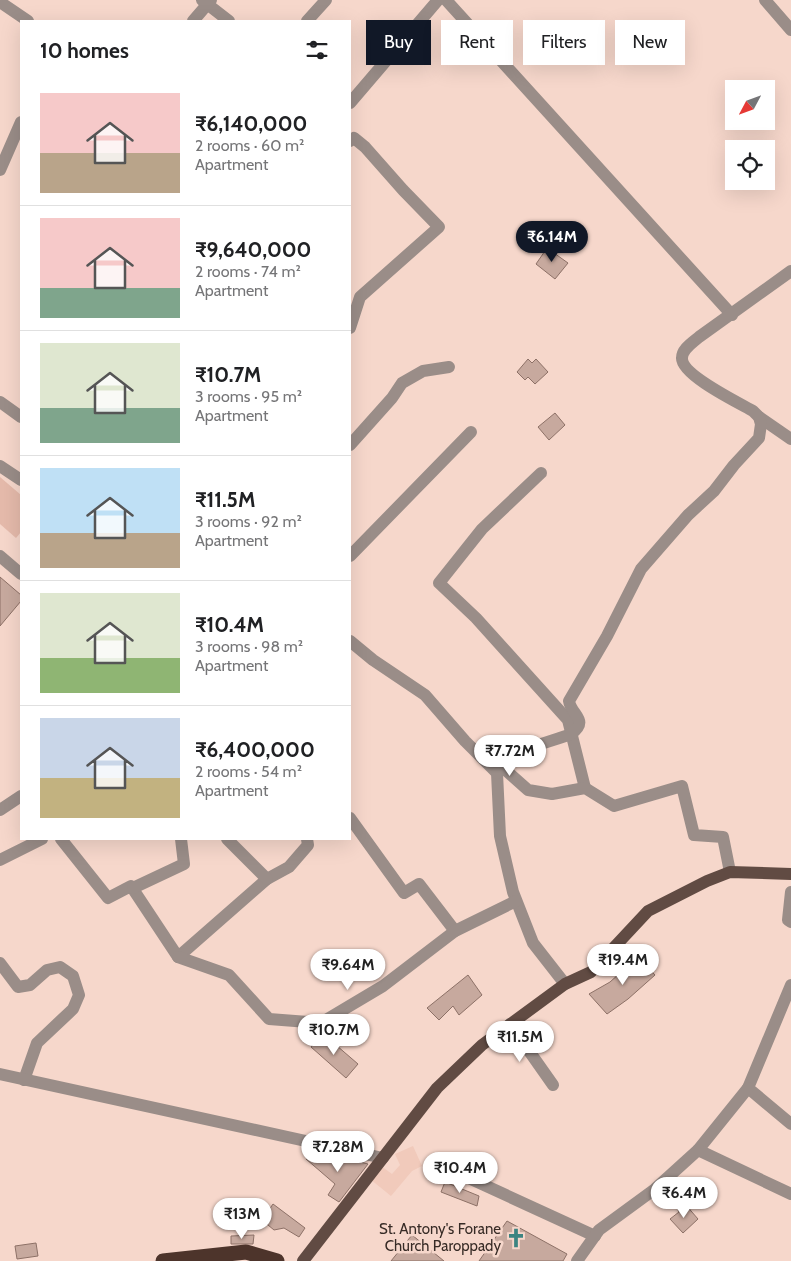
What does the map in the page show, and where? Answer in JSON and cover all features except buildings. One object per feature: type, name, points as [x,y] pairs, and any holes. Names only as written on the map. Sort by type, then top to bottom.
[{"type":"highway","points":[[164,1261],[246,1252],[277,1261]]},
{"type":"main road","points":[[302,1261],[437,1088],[482,1045],[565,984],[591,972],[648,911],[707,881],[730,872],[791,874]]},
{"type":"street","points":[[308,20],[326,0]]},
{"type":"street","points":[[351,102],[438,0]]},
{"type":"street","points":[[446,0],[732,315]]},
{"type":"street","points":[[765,0],[791,30]]},
{"type":"street","points":[[194,20],[207,1],[228,20]]},
{"type":"street","points":[[0,2],[27,20]]},
{"type":"street","points":[[0,170],[16,148],[20,127]]},
{"type":"street","points":[[351,136],[365,147],[403,190],[440,227],[360,297],[351,327]]},
{"type":"street","points":[[791,271],[687,347],[682,359],[683,366],[693,375],[753,411],[791,439]]},
{"type":"street","points":[[351,443],[392,398],[402,383],[423,371],[449,367]]},
{"type":"street","points":[[0,402],[20,416]]},
{"type":"street","points":[[565,984],[533,943],[516,900],[500,836],[499,769],[505,761],[530,748],[571,734],[577,730],[580,722],[579,717],[569,704],[569,701],[607,636],[641,569],[688,515],[714,491],[734,465],[759,438],[760,417]]},
{"type":"street","points":[[351,555],[472,432]]},
{"type":"street","points":[[1,468],[20,479]]},
{"type":"street","points":[[541,473],[482,529],[439,583],[476,618],[568,720],[585,788]]},
{"type":"street","points":[[0,556],[20,573]]},
{"type":"street","points":[[351,642],[373,660],[425,695],[465,741],[528,790],[552,794],[585,788],[614,806],[682,786],[694,835],[723,837],[730,872]]},
{"type":"street","points":[[0,810],[20,797]]},
{"type":"street","points":[[351,819],[404,893],[419,884],[454,931]]},
{"type":"street","points":[[0,860],[40,840]]},
{"type":"street","points":[[62,840],[108,898],[131,886],[133,888],[184,864],[182,840]]},
{"type":"street","points":[[228,840],[267,879]]},
{"type":"street","points":[[178,957],[267,879],[289,866],[308,845],[307,840]]},
{"type":"street","points":[[133,888],[178,957],[229,975],[269,1019],[320,1023],[383,986],[454,931],[516,900]]},
{"type":"street","points":[[791,892],[788,920],[791,922]]},
{"type":"street","points":[[0,963],[18,988],[30,985],[47,970],[60,967],[73,976],[79,995],[72,1009],[37,1043],[24,1080]]},
{"type":"street","points":[[577,1261],[599,1230],[655,1189],[698,1150],[748,1088],[791,985]]},
{"type":"street","points":[[510,1024],[553,1085]]},
{"type":"street","points":[[0,1074],[383,1158]]},
{"type":"street","points":[[748,1088],[791,1124]]},
{"type":"street","points":[[698,1150],[791,1194]]},
{"type":"street","points":[[447,1168],[595,1236]]},
{"type":"shaded area","points":[[0,477],[20,494],[20,533],[16,538],[0,524]]},
{"type":"shaded area","points":[[413,1146],[422,1166],[412,1171],[391,1196],[370,1179],[381,1166],[392,1174],[400,1165],[395,1154]]},
{"type":"place","name":"St. Antony's Forane Church Paroppady","points":[[516,1238]]}]
